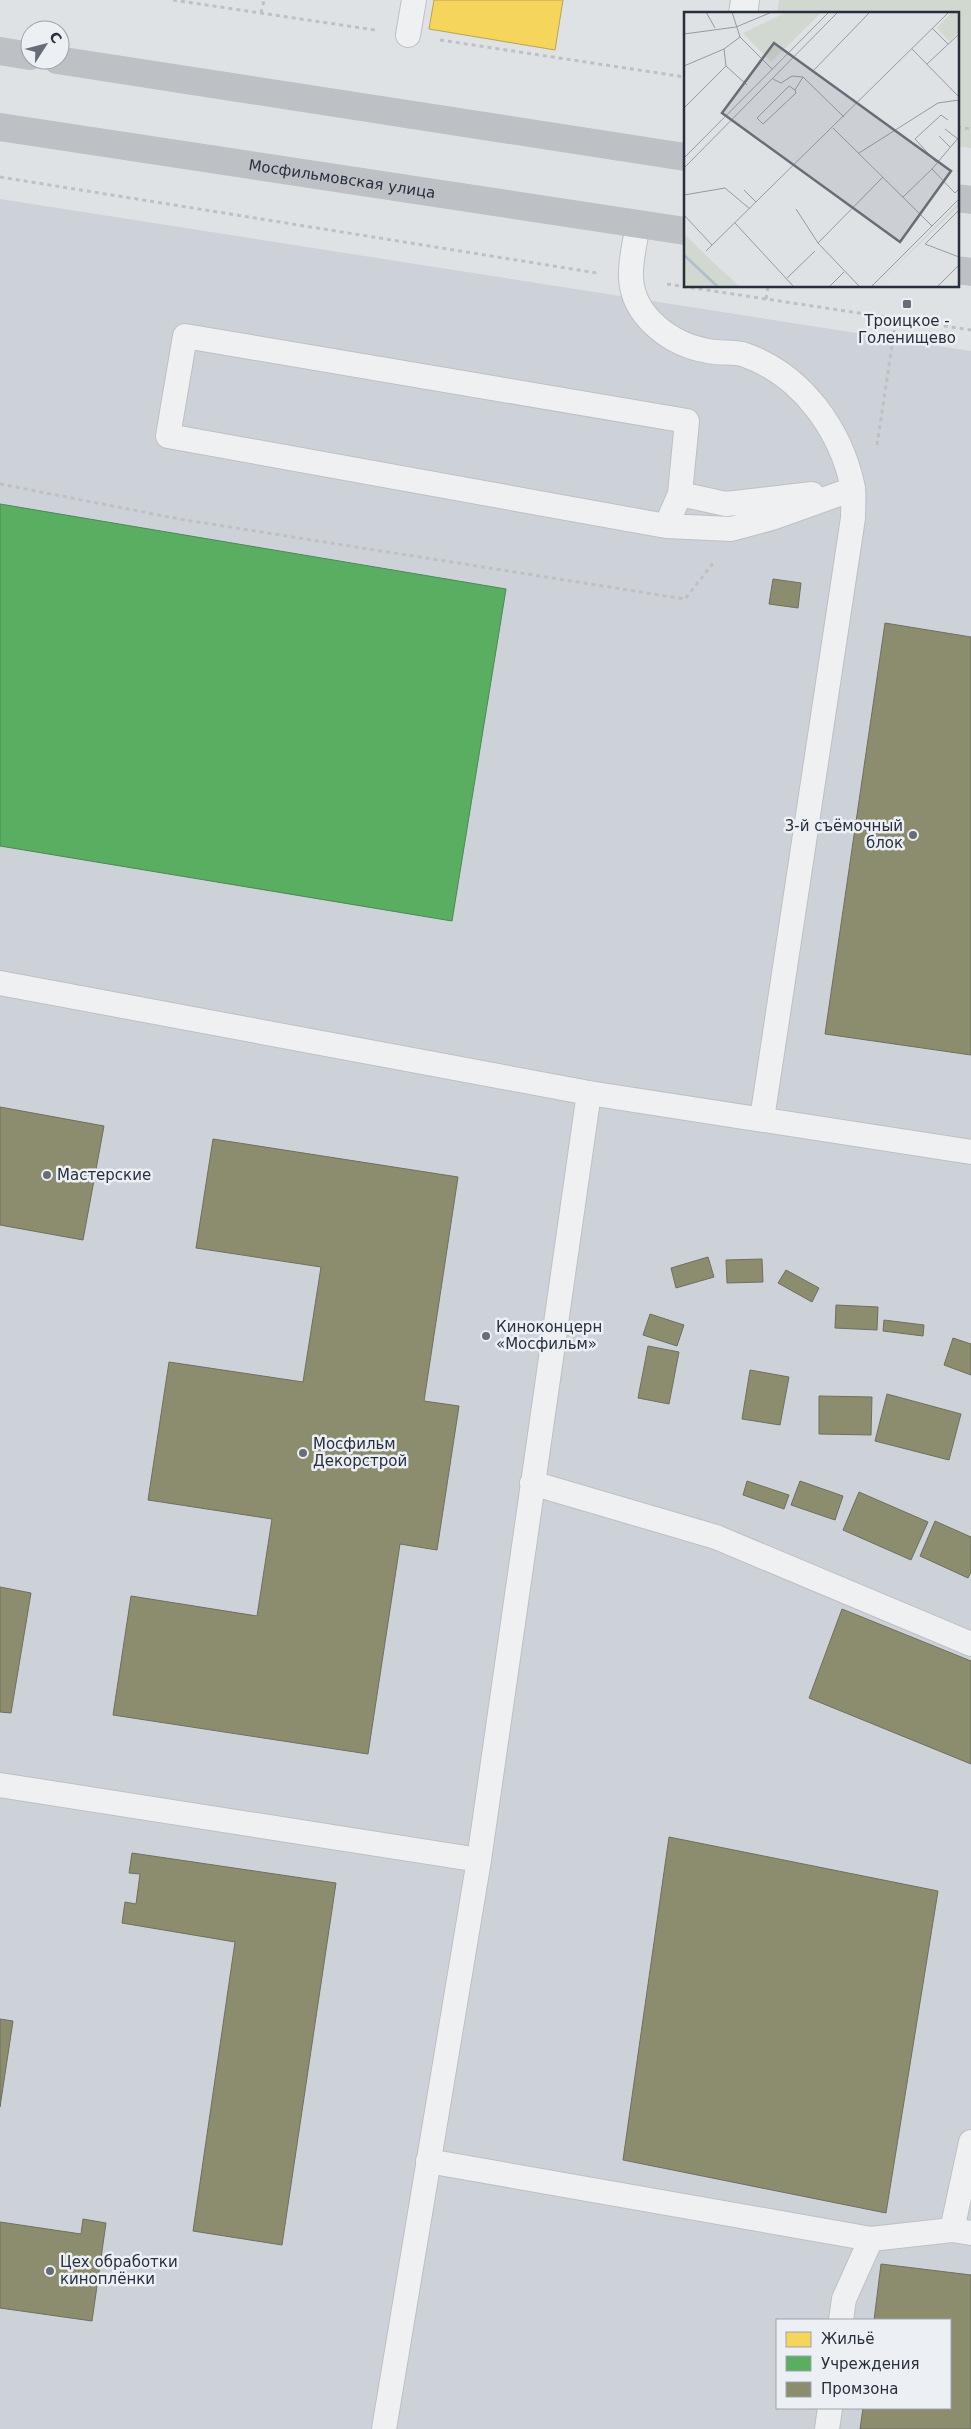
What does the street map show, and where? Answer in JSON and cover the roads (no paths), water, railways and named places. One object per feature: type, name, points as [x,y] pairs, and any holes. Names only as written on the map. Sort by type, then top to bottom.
[{"type":"main road","points":[[0,51],[20,54]]},
{"type":"main road","points":[[70,62],[314,102],[684,157]]},
{"type":"main road","name":"Мосфильмовская улица","points":[[0,127],[684,231]]},
{"type":"main road","points":[[958,198],[971,200]]},
{"type":"main road","points":[[958,270],[971,272]]},
{"type":"lane","points":[[408,35],[414,0]]},
{"type":"lane","points":[[638,225],[631,278],[638,305],[653,325],[675,340],[706,351],[742,354],[769,364],[796,385],[813,403],[831,429],[845,461],[853,489],[853,518],[762,1119]]},
{"type":"lane","points":[[666,526],[680,494],[686,421],[185,336],[168,436],[666,526],[732,529],[772,518],[853,489]]},
{"type":"lane","points":[[680,494],[726,504],[853,489]]},
{"type":"lane","points":[[0,983],[589,1093],[971,1152]]},
{"type":"lane","points":[[384,2429],[479,1860],[589,1093]]},
{"type":"lane","points":[[532,1483],[716,1537],[971,1644]]},
{"type":"lane","points":[[0,1785],[479,1860]]},
{"type":"lane","points":[[428,2161],[871,2239],[961,2231],[971,2142]]},
{"type":"lane","points":[[841,2319],[844,2299],[871,2239]]},
{"type":"lane","points":[[827,2429],[830,2409]]},
{"type":"place","name":"Троицкое - Голенищево","points":[[907,304]]},
{"type":"place","name":"3-й съёмочный блок","points":[[913,835]]},
{"type":"place","name":"Мастерские","points":[[47,1175]]},
{"type":"place","name":"Киноконцерн «Мосфильм»","points":[[486,1336]]},
{"type":"place","name":"Мосфильм Декорстрой","points":[[303,1453]]},
{"type":"place","name":"Цех обработки киноплёнки","points":[[50,2271]]}]
